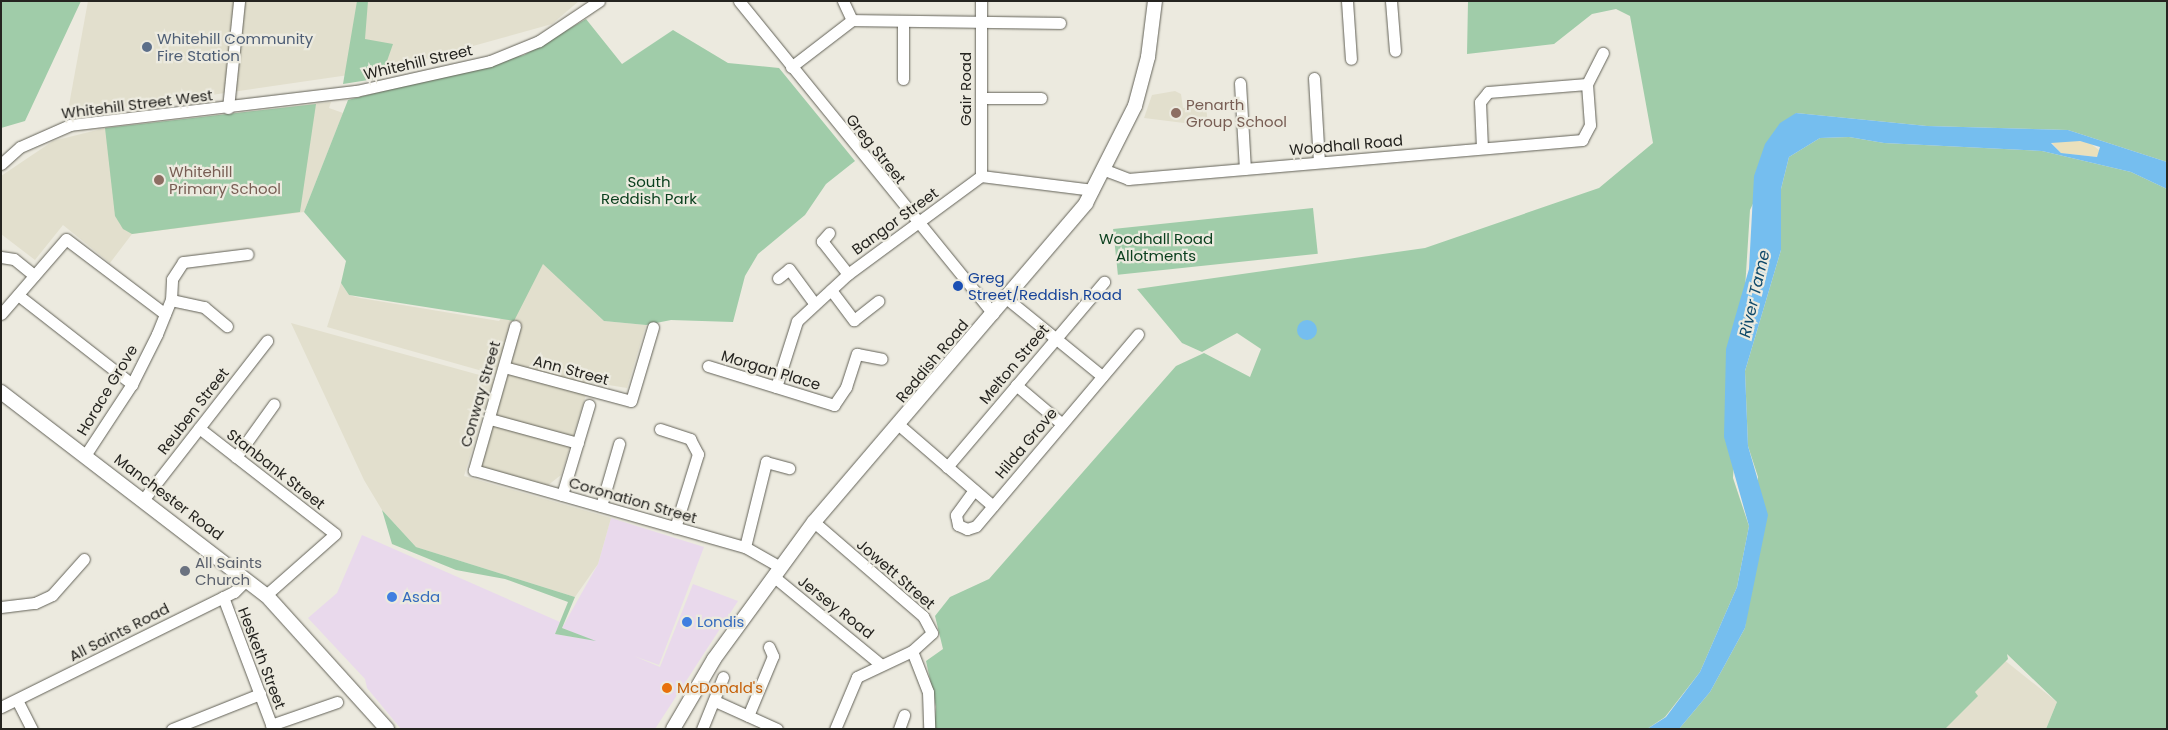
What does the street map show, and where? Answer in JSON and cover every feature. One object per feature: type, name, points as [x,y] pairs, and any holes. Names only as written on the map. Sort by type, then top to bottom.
[{"type":"main road","name":"Reddish Road","points":[[674,729],[776,571],[814,522],[993,314],[1094,190],[1135,106],[1148,57],[1154,1]]},
{"type":"main road","name":"Manchester Road","points":[[1,392],[86,454],[266,595],[387,729]]},
{"type":"street","points":[[228,108],[239,1]]},
{"type":"street","name":"Whitehill Street","points":[[228,108],[356,91],[490,61],[539,41],[598,1]]},
{"type":"street","name":"Greg Street","points":[[739,1],[918,224],[993,314]]},
{"type":"street","points":[[843,1],[852,20]]},
{"type":"street","name":"Gair Road","points":[[981,1],[981,176]]},
{"type":"street","points":[[1346,1],[1351,59]]},
{"type":"street","points":[[1391,1],[1395,51]]},
{"type":"street","points":[[791,67],[852,20],[903,23],[1060,22]]},
{"type":"street","points":[[903,23],[903,79]]},
{"type":"street","points":[[1482,148],[1480,102],[1488,92],[1587,84],[1603,53]]},
{"type":"street","points":[[1314,78],[1319,162]]},
{"type":"street","points":[[1240,83],[1246,169]]},
{"type":"street","name":"Woodhall Road","points":[[1104,170],[1128,179],[1582,140],[1588,134],[1587,84]]},
{"type":"street","points":[[981,98],[1041,98]]},
{"type":"street","name":"Whitehill Street West","points":[[1,164],[27,143],[70,125],[228,108]]},
{"type":"street","points":[[981,176],[1094,190]]},
{"type":"street","name":"Bangor Street","points":[[776,387],[797,320],[848,274],[981,176]]},
{"type":"street","points":[[829,233],[822,240],[848,274]]},
{"type":"street","points":[[1,314],[66,239],[165,314]]},
{"type":"street","name":"Horace Grove","points":[[86,454],[132,384],[171,300],[172,279],[183,262],[248,254]]},
{"type":"street","points":[[1,257],[14,260],[34,275]]},
{"type":"street","points":[[778,278],[789,269],[814,303]]},
{"type":"street","name":"Melton Street","points":[[947,467],[1104,282]]},
{"type":"street","points":[[831,290],[854,320],[878,301]]},
{"type":"street","points":[[18,295],[132,384]]},
{"type":"street","points":[[1006,298],[1102,376]]},
{"type":"street","points":[[171,300],[204,307],[227,326]]},
{"type":"street","name":"Conway Street","points":[[474,470],[515,326]]},
{"type":"street","name":"Ann Street","points":[[504,368],[631,401],[653,327]]},
{"type":"street","name":"Hilda Grove","points":[[974,490],[956,515],[958,525],[967,529],[976,526],[1138,334]]},
{"type":"street","name":"Reuben Street","points":[[143,500],[267,341]]},
{"type":"street","name":"Morgan Place","points":[[708,366],[834,405],[846,387],[857,354],[882,359]]},
{"type":"street","points":[[1016,385],[1062,424]]},
{"type":"street","points":[[236,457],[274,404]]},
{"type":"street","points":[[562,495],[589,405]]},
{"type":"street","points":[[490,419],[578,443]]},
{"type":"street","points":[[899,425],[993,506]]},
{"type":"street","name":"Stanbank Street","points":[[199,428],[335,534],[266,595]]},
{"type":"street","points":[[660,430],[690,439],[698,454],[675,528]]},
{"type":"street","points":[[601,506],[619,444]]},
{"type":"street","points":[[744,547],[766,462],[789,468]]},
{"type":"street","name":"Coronation Street","points":[[474,470],[744,547],[776,571]]},
{"type":"street","name":"Jowett Street","points":[[814,522],[930,623],[928,640],[912,651]]},
{"type":"street","points":[[1,607],[35,603],[52,594],[84,559]]},
{"type":"street","name":"Jersey Road","points":[[776,571],[880,664]]},
{"type":"street","name":"All Saints Road","points":[[1,707],[223,597],[247,579]]},
{"type":"street","name":"Hesketh Street","points":[[223,597],[272,727]]},
{"type":"street","points":[[748,716],[773,656],[769,646]]},
{"type":"street","points":[[835,729],[857,677],[880,664],[912,651],[928,692],[929,729]]},
{"type":"street","points":[[702,729],[716,701],[723,677]]},
{"type":"street","points":[[172,729],[260,694]]},
{"type":"street","points":[[17,700],[32,729]]},
{"type":"street","points":[[716,701],[773,728]]},
{"type":"street","points":[[272,727],[337,702]]},
{"type":"street","points":[[899,729],[904,715]]},
{"type":"shaded area","points":[[88,1],[579,1],[552,24],[390,69],[67,116]]},
{"type":"shaded area","name":"Penarth Group School","points":[[1175,91],[1181,94],[1183,108],[1206,105],[1208,126],[1144,118],[1152,95]]},
{"type":"shaded area","name":"Whitehill Primary School","points":[[331,102],[329,108],[343,113],[304,212],[132,234],[110,263],[63,225],[35,260],[1,234],[1,176],[53,141],[101,129]]},
{"type":"shaded area","points":[[543,263],[604,321],[646,325],[627,388],[590,382],[561,475],[547,486],[479,466],[507,378],[327,327],[341,283],[349,295],[360,298],[499,321]]},
{"type":"shaded area","points":[[291,323],[494,379],[464,476],[611,518],[598,564],[575,597],[416,547],[382,510],[364,480]]},
{"type":"shaded area","points":[[611,518],[704,547],[659,665],[634,656],[660,667],[693,584],[738,601],[655,729],[401,729],[367,688],[365,679],[308,618],[337,593],[362,535],[560,622],[555,634],[591,640],[562,628],[598,564]]},
{"type":"shaded area","points":[[2003,659],[2057,702],[2046,729],[1935,729]]},
{"type":"green space","points":[[1,1],[81,1],[25,121],[1,128]]},
{"type":"green space","points":[[357,1],[368,1],[365,39],[393,44],[381,78],[343,84]]},
{"type":"green space","points":[[1468,1],[2167,1],[2167,162],[2068,130],[1927,126],[1796,113],[1750,210],[1733,478],[1749,526],[1737,587],[1700,672],[1665,717],[1647,729],[934,729],[936,707],[926,661],[943,649],[935,616],[950,597],[989,579],[1176,366],[1204,353],[1250,377],[1261,349],[1237,333],[1202,352],[1182,343],[1137,289],[1425,248],[1599,188],[1653,143],[1630,16],[1616,9],[1592,14],[1554,44],[1467,54]]},
{"type":"green space","name":"South Reddish Park","points":[[586,19],[622,64],[673,30],[728,63],[779,68],[855,161],[826,184],[805,215],[758,254],[745,276],[733,322],[671,320],[646,325],[604,321],[543,264],[514,321],[349,295],[341,283],[346,261],[304,212],[348,100],[524,55]]},
{"type":"green space","name":"Whitehill Primary School","points":[[316,104],[300,212],[132,234],[123,229],[115,216],[105,128]]},
{"type":"green space","points":[[1849,137],[1884,143],[2042,151],[2131,172],[2167,189],[2167,729],[2046,729],[2057,702],[2007,654],[2008,659],[1975,692],[1978,696],[1945,729],[1679,729],[1710,692],[1745,628],[1758,477],[1748,446],[1745,371],[1781,250],[1781,189],[1789,157],[1820,138]]},
{"type":"green space","name":"Woodhall Road Allotments","points":[[1313,208],[1318,254],[1118,275],[1113,229]]},
{"type":"green space","points":[[382,510],[416,547],[575,597],[562,628],[596,641],[555,634],[568,602],[505,579],[456,570],[392,544]]},
{"type":"sand","points":[[2067,140],[2089,142],[2100,151],[2097,157],[2061,153],[2051,142]]},
{"type":"water","name":"River Tame","points":[[1796,113],[1927,126],[2068,130],[2167,162],[2167,189],[2131,172],[2042,151],[1884,143],[1849,137],[1820,138],[1789,157],[1781,189],[1781,250],[1745,371],[1748,446],[1768,515],[1745,628],[1710,692],[1679,729],[1647,729],[1666,717],[1700,672],[1737,587],[1749,526],[1724,437],[1726,349],[1749,269],[1754,176],[1765,144],[1780,123]],"holes":[[[2080,141],[2100,147],[2097,157],[2061,153],[2051,143]]]},
{"type":"water","points":[[1307,320],[1314,323],[1317,330],[1314,337],[1307,340],[1300,337],[1297,330],[1300,323]]},
{"type":"place","name":"Whitehill Community Fire Station","points":[[147,47]]},
{"type":"place","name":"Penarth Group School","points":[[1176,113]]},
{"type":"place","name":"Whitehill Primary School","points":[[159,180]]},
{"type":"place","name":"Greg Street/Reddish Road","points":[[958,286]]},
{"type":"place","name":"All Saints Church","points":[[185,571]]},
{"type":"place","name":"Asda","points":[[392,597]]},
{"type":"place","name":"Londis","points":[[687,622]]},
{"type":"place","name":"McDonald's","points":[[667,688]]}]
